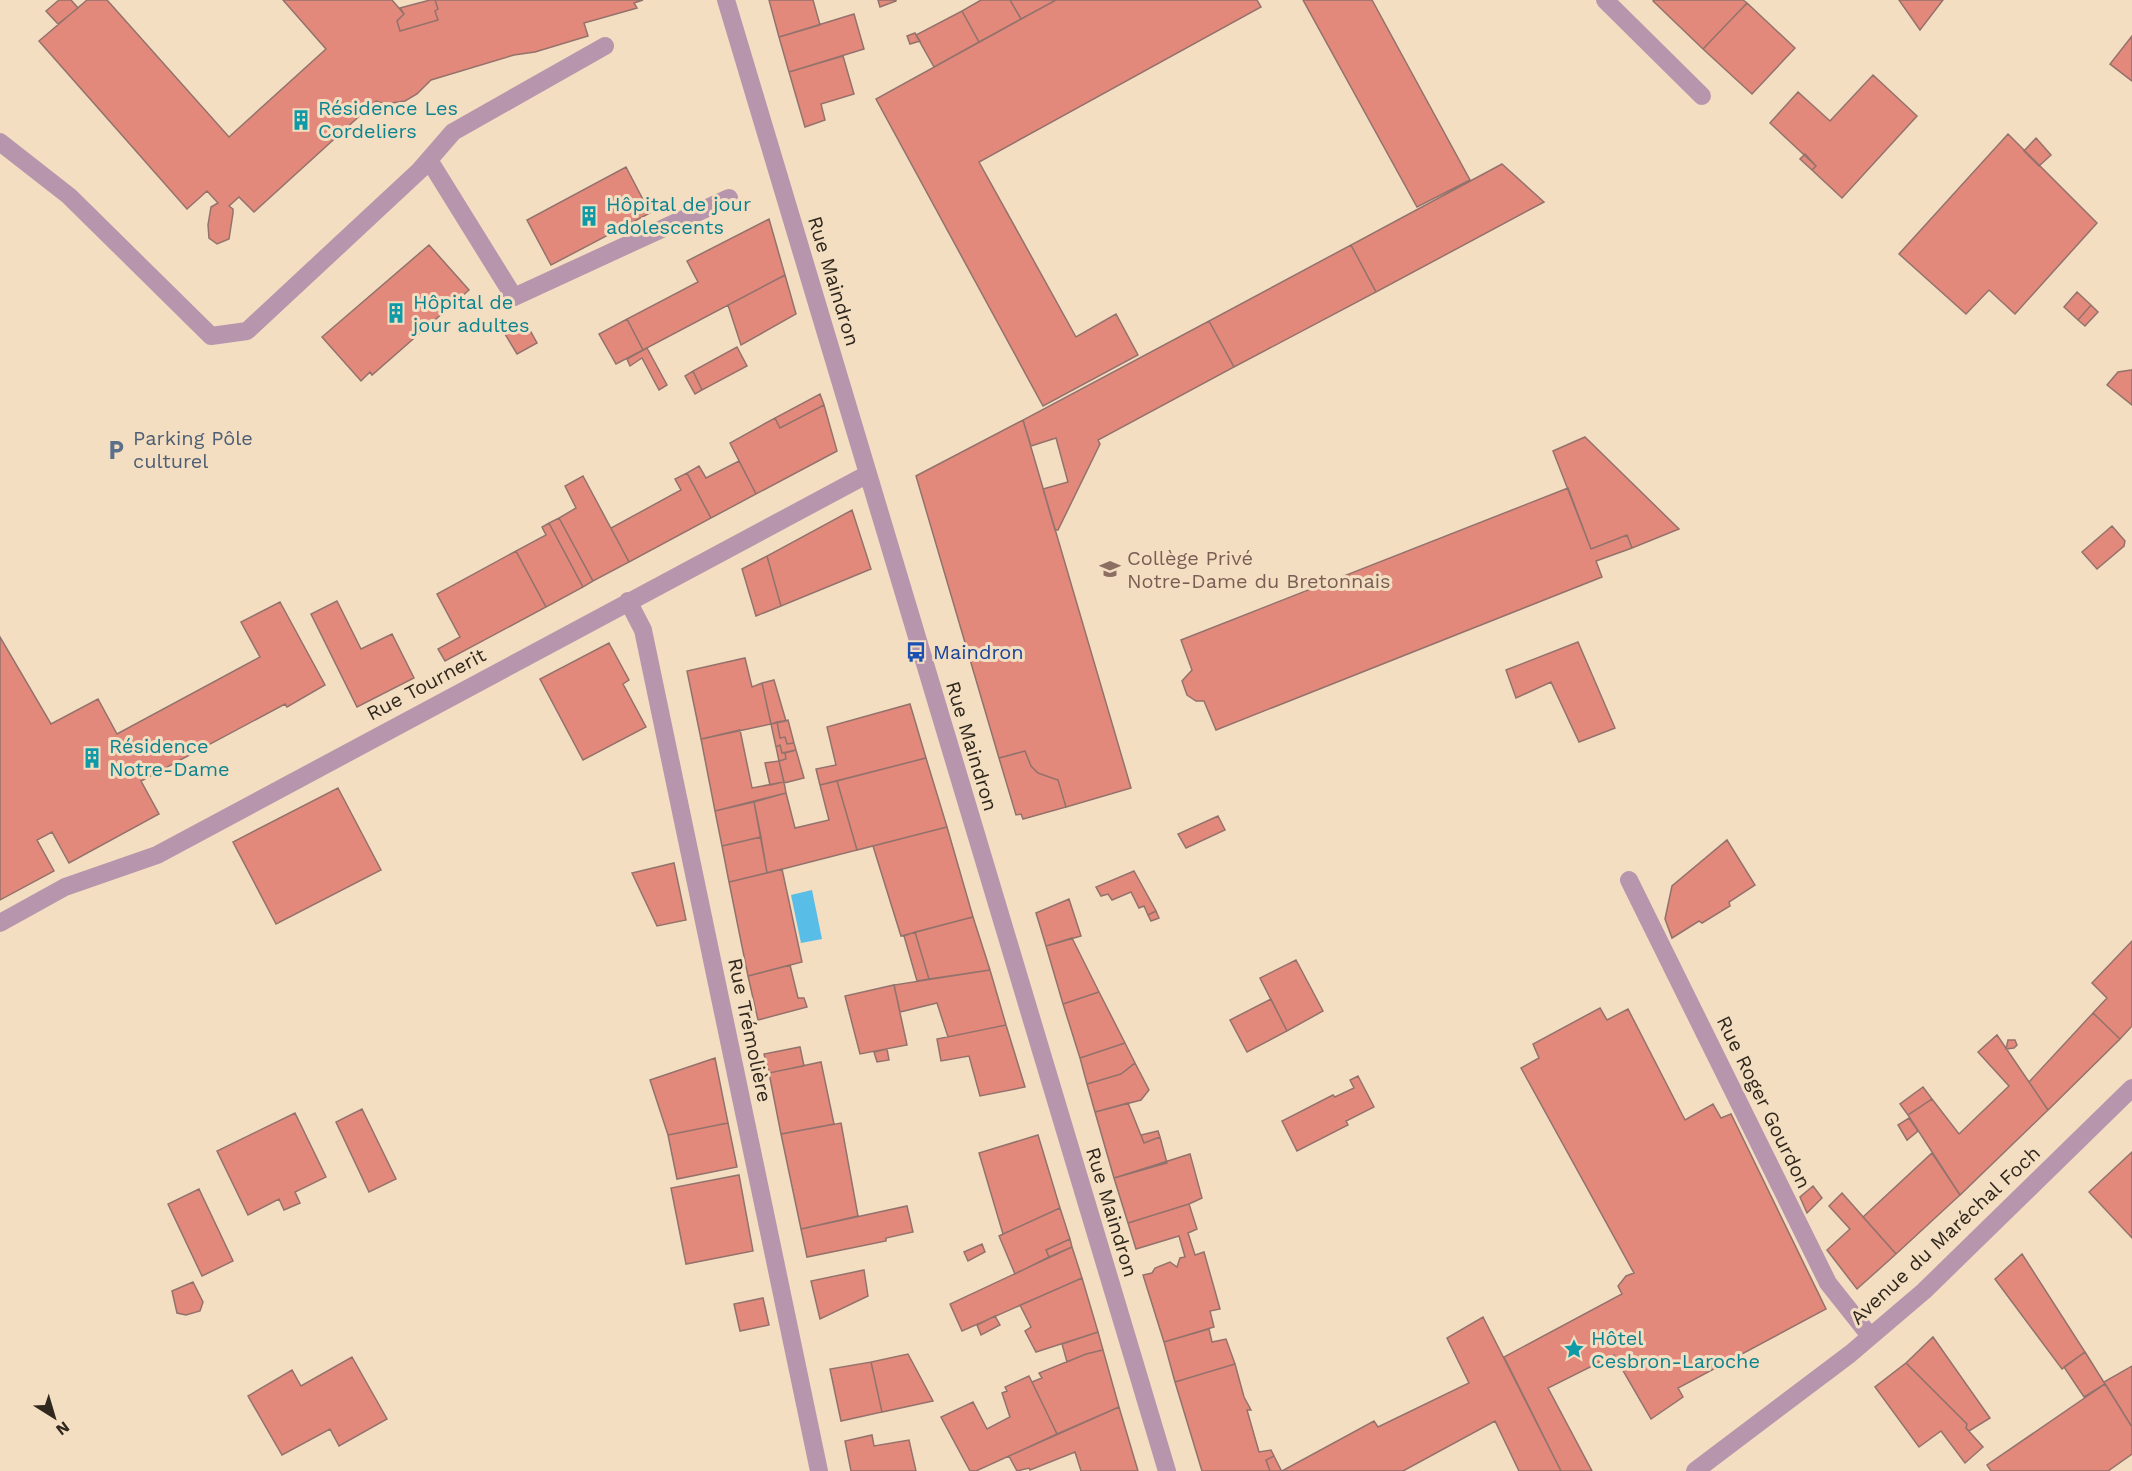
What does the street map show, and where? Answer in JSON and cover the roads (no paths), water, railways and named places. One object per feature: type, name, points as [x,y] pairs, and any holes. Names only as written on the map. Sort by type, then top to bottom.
[{"type":"street","name":"Rue Maindron","points":[[726,0],[1167,1471]]},
{"type":"street","points":[[1605,0],[1702,96]]},
{"type":"street","points":[[0,142],[69,196],[211,336],[247,332],[429,160],[453,132],[605,46]]},
{"type":"street","points":[[429,160],[514,297],[729,198]]},
{"type":"street","name":"Rue Tournerit","points":[[0,923],[65,887],[157,855],[868,474]]},
{"type":"street","name":"Rue Trémolière","points":[[628,601],[643,630],[819,1471]]},
{"type":"street","name":"Rue Roger Gourdon","points":[[1629,880],[1828,1283],[1870,1336]]},
{"type":"street","name":"Avenue du Maréchal Foch","points":[[1695,1471],[1850,1354],[1924,1291],[2132,1088]]},
{"type":"water","points":[[812,890],[822,939],[801,943],[791,895]]},
{"type":"place","name":"Résidence Les Cordeliers","points":[[301,120]]},
{"type":"place","name":"Hôpital de jour adolescents","points":[[589,216]]},
{"type":"place","name":"Hôpital de jour adultes","points":[[396,313]]},
{"type":"place","name":"Parking Pôle culturel","points":[[116,450]]},
{"type":"place","name":"Collège Privé Notre-Dame du Bretonnais","points":[[1110,569]]},
{"type":"place","name":"Maindron","points":[[916,652]]},
{"type":"place","name":"Résidence Notre-Dame","points":[[92,758]]},
{"type":"place","name":"Hôtel Cesbron-Laroche","points":[[1574,1349]]}]
